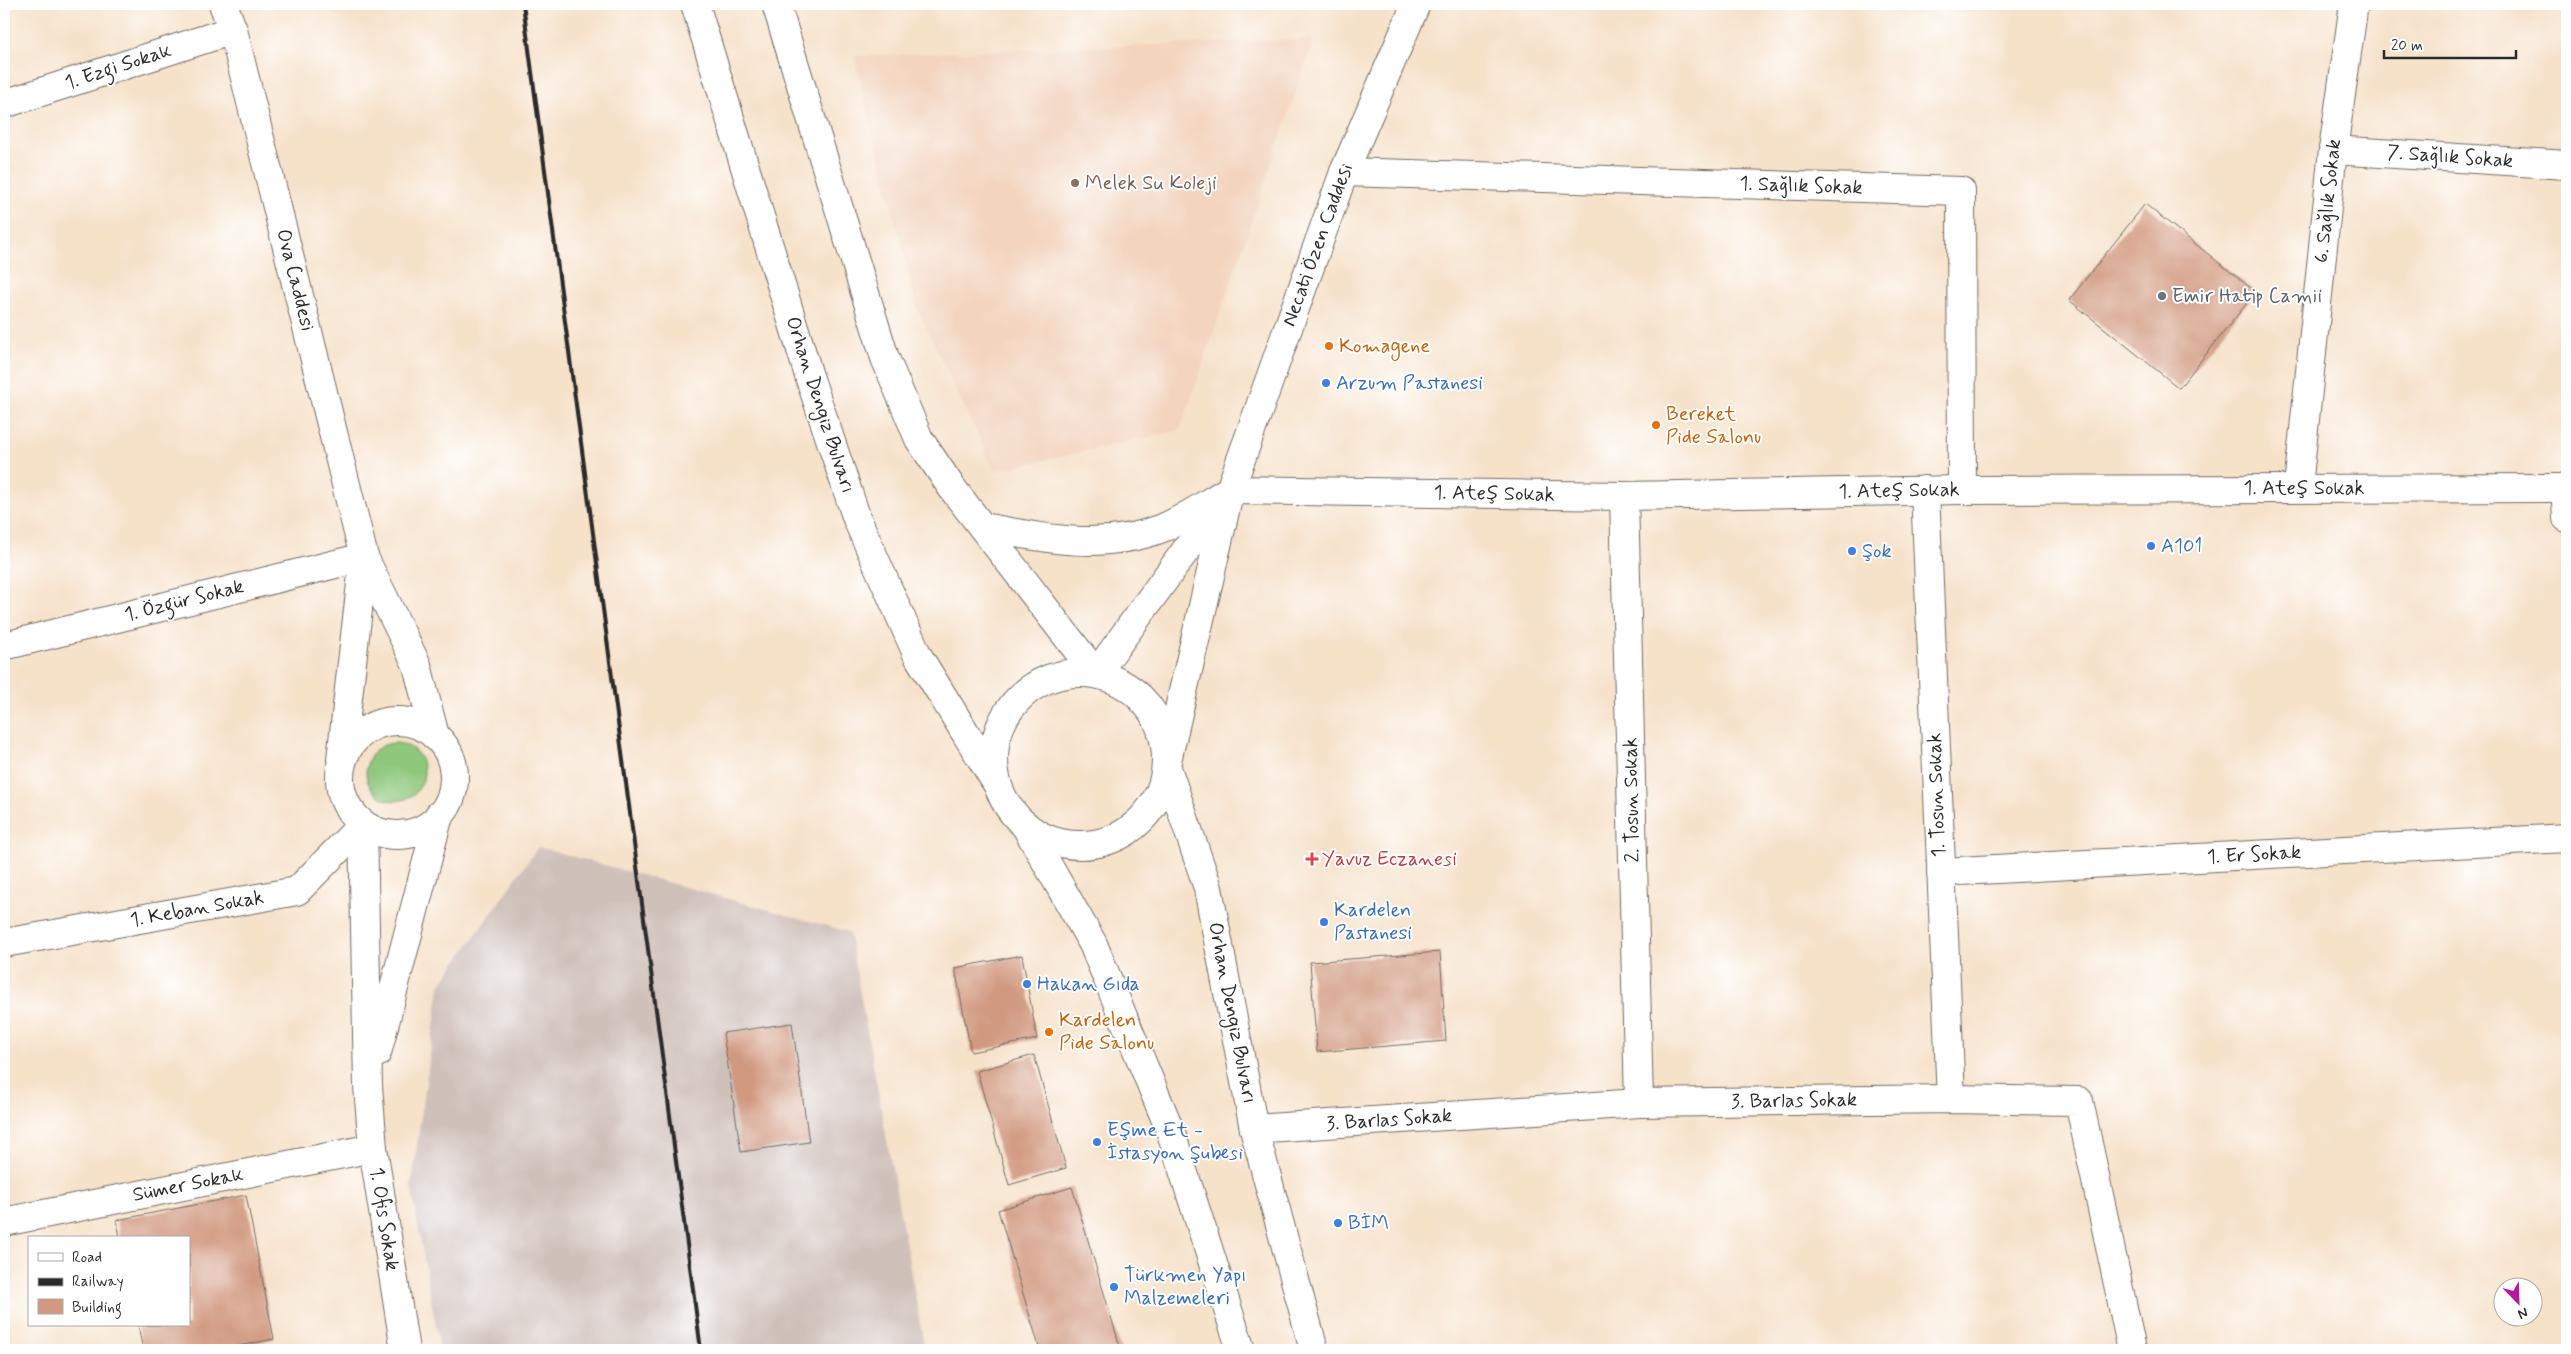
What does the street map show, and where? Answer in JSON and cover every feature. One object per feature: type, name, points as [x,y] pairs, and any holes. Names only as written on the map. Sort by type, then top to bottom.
[{"type":"street","name":"Ova Caddesi","points":[[223,4],[233,30],[364,557]]},
{"type":"street","name":"Orhan Dengiz Bulvarı","points":[[695,4],[809,376],[857,519],[918,656],[997,784],[1008,807],[1024,825],[1093,944],[1170,1130],[1240,1350]]},
{"type":"street","points":[[776,4],[885,358],[919,439],[982,526],[1096,674],[1230,490]]},
{"type":"street","name":"Necati Özen Caddesi","points":[[1230,490],[1344,172],[1416,4]]},
{"type":"street","name":"6. Sağlık Sokak","points":[[2298,488],[2333,150],[2354,4]]},
{"type":"street","name":"1. Ezgi Sokak","points":[[4,104],[233,30]]},
{"type":"street","name":"7. Sağlık Sokak","points":[[2333,150],[2567,165]]},
{"type":"street","name":"1. Sağlık Sokak","points":[[1344,172],[1961,191],[1962,490]]},
{"type":"street","points":[[2566,488],[2567,518]]},
{"type":"street","name":"1. Ateş Sokak","points":[[1230,490],[1624,496],[1925,490],[2566,488]]},
{"type":"street","points":[[982,526],[1046,539],[1083,542],[1120,540],[1161,529],[1230,490]]},
{"type":"street","points":[[1166,765],[1230,490]]},
{"type":"street","name":"1. Tosun Sokak","points":[[1925,490],[1951,1099]]},
{"type":"street","name":"2. Tosun Sokak","points":[[1624,496],[1640,1103]]},
{"type":"street","points":[[364,557],[417,665],[435,736],[450,757],[453,770],[453,786],[448,802],[439,815],[417,831],[403,834],[376,831],[363,824],[346,805],[340,780],[364,557]]},
{"type":"street","name":"1. Özgür Sokak","points":[[4,646],[364,557]]},
{"type":"street","name":"Orhan Dengiz Bulvarı","points":[[997,784],[993,754],[1000,726],[1016,701],[1039,683],[1067,674],[1096,674],[1120,682],[1140,697],[1156,717],[1165,740],[1166,765],[1160,792],[1146,814],[1126,832],[1100,843],[1074,845],[1047,839],[1024,825]]},
{"type":"street","points":[[340,767],[347,751],[357,737],[371,727],[387,722],[413,724],[435,736]]},
{"type":"street","name":"Orhan Dengiz Bulvarı","points":[[1166,765],[1208,888],[1254,1129],[1314,1350]]},
{"type":"street","points":[[368,1086],[439,815]]},
{"type":"street","name":"1. Keban Sokak","points":[[4,943],[297,891],[363,824]]},
{"type":"street","name":"1. Ofis Sokak","points":[[363,824],[368,1086],[373,1148],[404,1350]]},
{"type":"street","name":"1. Er Sokak","points":[[1941,872],[2567,838]]},
{"type":"street","name":"3. Barlas Sokak","points":[[1254,1129],[1640,1103],[1951,1099],[2079,1101],[2132,1350]]},
{"type":"street","name":"Sümer Sokak","points":[[4,1222],[373,1148]]},
{"type":"shaded area","name":"Melek Su Koleji","points":[[1314,39],[1180,430],[995,471],[918,311],[854,56]]},
{"type":"shaded area","points":[[538,847],[849,932],[925,1350],[440,1350],[411,1187],[440,985]]},
{"type":"green space","points":[[389,743],[401,743],[416,751],[424,766],[424,778],[416,793],[401,801],[389,801],[374,793],[366,778],[366,766],[374,751]]},
{"type":"building","name":"Emir Hatip Camii","points":[[2145,204],[2256,292],[2179,388],[2069,300]]},
{"type":"building","points":[[1440,952],[1446,1041],[1317,1052],[1310,962]]},
{"type":"building","points":[[1022,955],[1037,1039],[971,1052],[955,968]]},
{"type":"building","points":[[792,1023],[809,1142],[741,1152],[723,1033]]},
{"type":"building","points":[[1034,1055],[1066,1168],[1009,1185],[977,1071]]},
{"type":"building","points":[[1072,1187],[1121,1350],[1040,1350],[998,1210]]},
{"type":"building","points":[[246,1195],[274,1339],[218,1350],[143,1350],[138,1326],[190,1326],[190,1236],[120,1236],[117,1220]]},
{"type":"railway","points":[[523,4],[701,1350]]},
{"type":"place","name":"Melek Su Koleji","points":[[1075,183]]},
{"type":"place","name":"Emir Hatip Camii","points":[[2162,296]]},
{"type":"place","name":"Komagene","points":[[1329,346]]},
{"type":"place","name":"Arzum Pastanesi","points":[[1326,383]]},
{"type":"place","name":"Bereket Pide Salonu","points":[[1656,425]]},
{"type":"place","name":"A101","points":[[2151,546]]},
{"type":"place","name":"Şok","points":[[1852,551]]},
{"type":"place","name":"Yavuz Eczanesi","points":[[1312,859]]},
{"type":"place","name":"Kardelen Pastanesi","points":[[1324,922]]},
{"type":"place","name":"Hakan Gıda","points":[[1027,984]]},
{"type":"place","name":"Kardelen Pide Salonu","points":[[1049,1032]]},
{"type":"place","name":"Eşme Et - İstasyon Şubesi","points":[[1097,1142]]},
{"type":"place","name":"BİM","points":[[1338,1223]]},
{"type":"place","name":"Türkmen Yapı Malzemeleri","points":[[1114,1287]]}]
